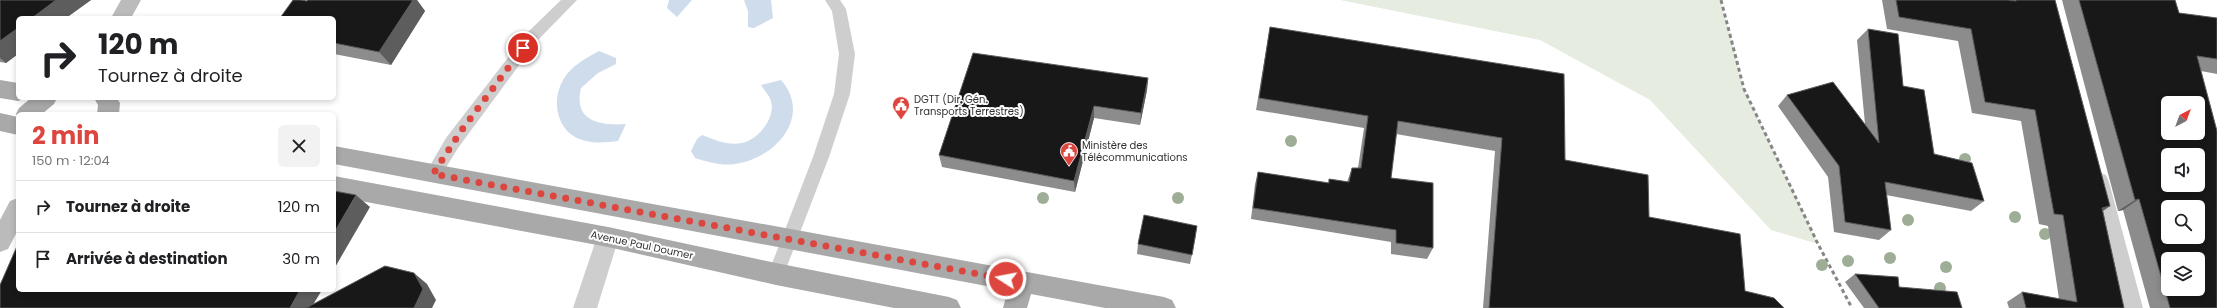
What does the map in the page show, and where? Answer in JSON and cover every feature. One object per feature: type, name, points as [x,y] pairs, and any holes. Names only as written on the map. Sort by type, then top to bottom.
[{"type":"main road","points":[[122,16],[130,0]]},
{"type":"main road","points":[[0,89],[16,92]]},
{"type":"main road","points":[[29,112],[43,100]]},
{"type":"main road","points":[[107,100],[109,103],[108,112]]},
{"type":"main road","points":[[0,122],[16,126]]},
{"type":"main road","points":[[336,155],[791,238],[1164,308]]},
{"type":"main road","name":"Avenue Paul Doumer","points":[[336,186],[608,237],[776,274],[949,308]]},
{"type":"main road","points":[[0,242],[16,212]]},
{"type":"main road","points":[[1015,308],[1022,282]]},
{"type":"street","points":[[2092,162],[2131,308]]},
{"type":"street","points":[[585,308],[608,237]]},
{"type":"lane","points":[[433,174],[456,137],[532,37],[570,0]]},
{"type":"lane","points":[[776,274],[791,238],[842,94],[847,54],[839,9],[832,0]]},
{"type":"shaded area","points":[[1340,0],[1721,0],[1744,89],[1818,244],[1771,230],[1650,100],[1540,40]]},
{"type":"water","points":[[669,0],[692,0],[677,17],[667,8]]},
{"type":"water","points":[[744,0],[771,0],[773,18],[754,28],[748,27],[748,11]]},
{"type":"water","points":[[599,51],[616,58],[616,64],[598,73],[581,88],[581,108],[590,119],[598,122],[606,124],[626,124],[618,141],[585,141],[575,137],[562,124],[557,108],[559,90],[567,74],[582,61]]},
{"type":"water","points":[[781,80],[790,94],[793,108],[791,121],[785,134],[776,145],[764,154],[735,164],[720,164],[695,158],[691,151],[697,139],[702,135],[722,142],[737,144],[748,141],[760,133],[768,121],[772,108],[771,101],[761,85]]},
{"type":"building","points":[[0,0],[56,0],[35,16],[16,16],[16,29],[0,41]]},
{"type":"building","points":[[293,0],[413,0],[379,52],[336,43],[336,16],[281,16]]},
{"type":"building","points":[[1896,0],[2055,0],[2110,206],[2102,208],[2124,308],[2026,308],[2022,292],[2077,302],[2063,215],[2054,214],[2035,110],[1985,102],[1971,29],[1899,17]]},
{"type":"building","points":[[2079,0],[2175,0],[2179,13],[2217,18],[2217,59],[2197,56],[2217,131],[2217,308],[2170,308],[2167,296],[2205,296],[2205,252],[2161,252],[2161,276],[2139,199],[2135,200]]},
{"type":"building","points":[[1270,27],[1564,74],[1565,160],[1648,175],[1649,217],[1740,234],[1745,291],[1774,298],[1784,308],[1489,308],[1502,138],[1398,121],[1391,178],[1433,183],[1433,248],[1396,243],[1396,230],[1253,208],[1258,172],[1329,183],[1329,179],[1349,182],[1352,168],[1361,168],[1368,116],[1259,98]]},
{"type":"building","points":[[1868,29],[1898,34],[1903,86],[1924,90],[1934,154],[1972,163],[1984,201],[1885,182],[1891,230],[1845,222],[1839,166],[1787,95],[1833,82],[1879,143]]},
{"type":"building","points":[[973,53],[1148,78],[1141,113],[1094,106],[1074,181],[939,155]]},
{"type":"building","points":[[336,191],[356,195],[336,230]]},
{"type":"building","points":[[1144,215],[1197,226],[1192,255],[1138,244]]},
{"type":"building","points":[[16,249],[16,292],[299,292],[290,308],[0,308],[0,285]]},
{"type":"building","points":[[385,266],[414,273],[423,289],[414,308],[306,308]]},
{"type":"building","points":[[1855,274],[1898,277],[1899,287],[1957,292],[1962,308],[1879,308]]},
{"type":"railway","points":[[1721,0],[1744,89],[1818,244],[1852,308]]},
{"type":"place","name":"DGTT (Dir. Gén. Transports Terrestres)","points":[[901,120]]},
{"type":"place","name":"Ministère des Télécommunications","points":[[1069,166]]},
{"type":"route","points":[[523,48],[452,143],[433,174],[791,238],[1006,279]]}]
